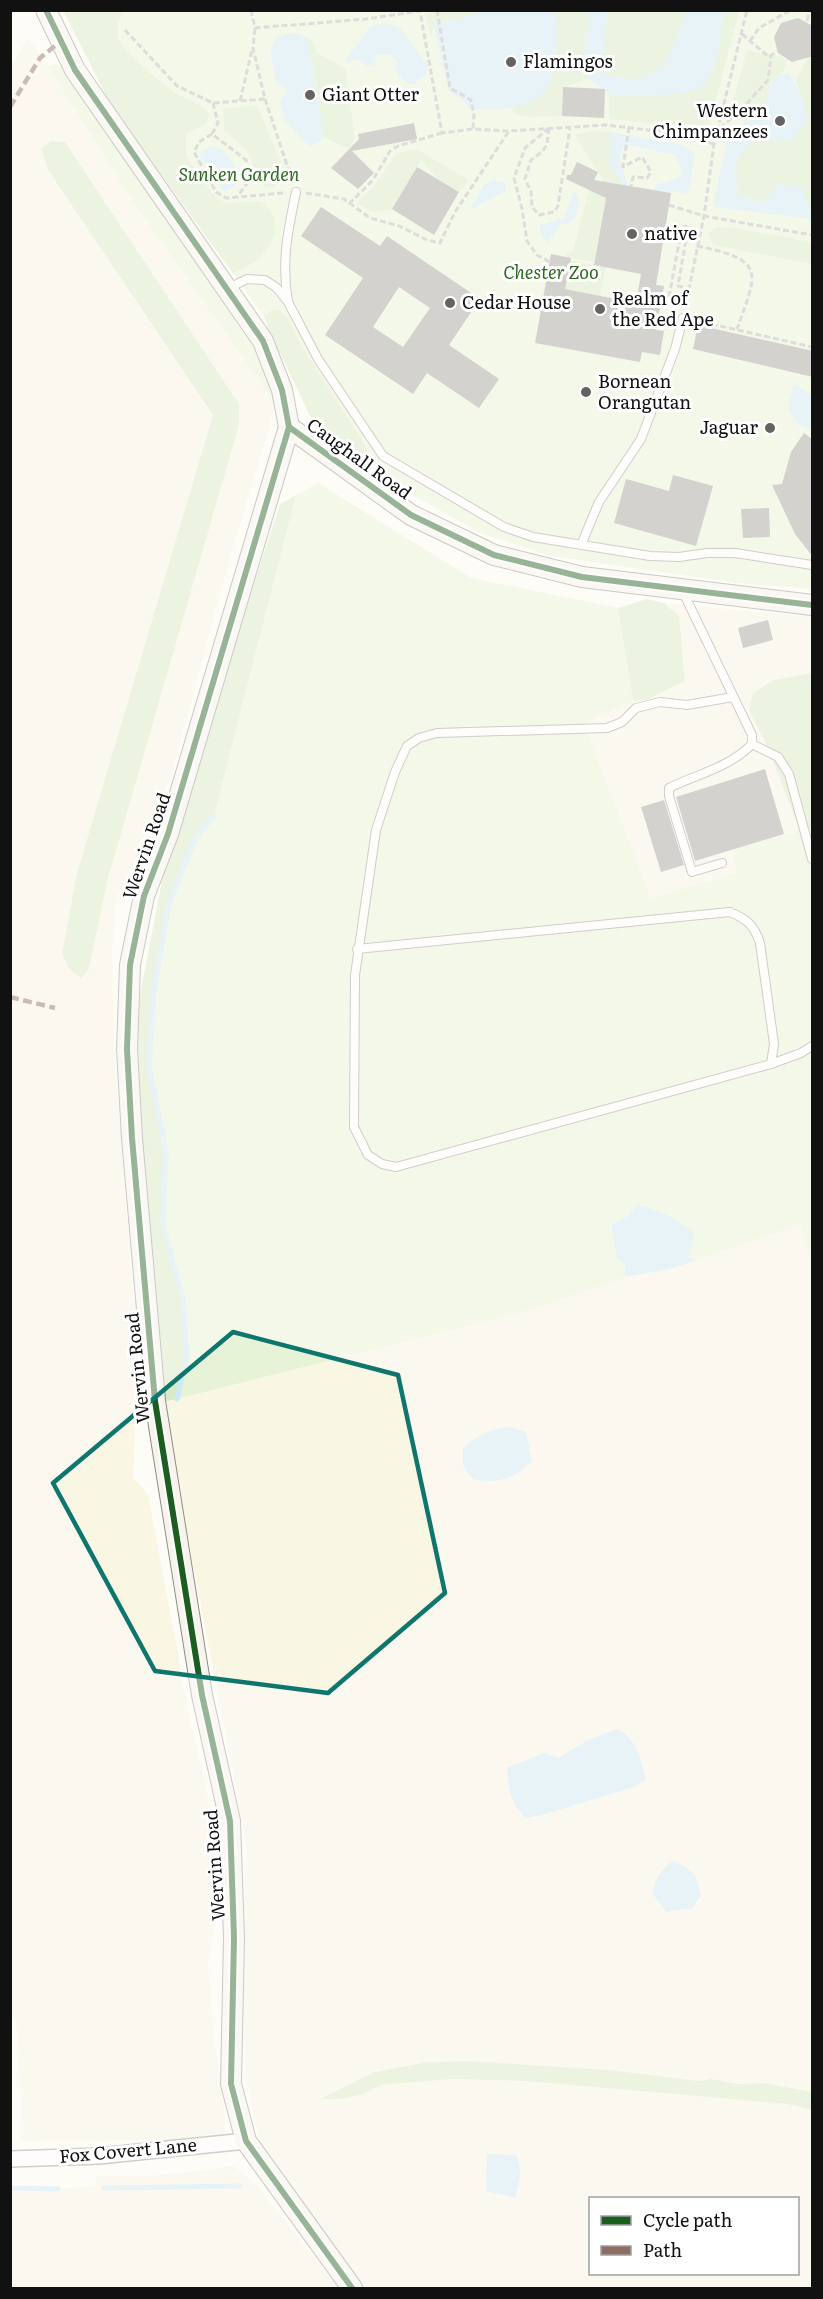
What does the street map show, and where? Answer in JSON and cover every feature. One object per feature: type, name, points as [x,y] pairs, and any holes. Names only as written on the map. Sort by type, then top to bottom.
[{"type":"street","name":"Caughall Road","points":[[46,10],[75,69],[263,341],[282,390],[289,427],[411,515],[494,555],[582,577],[813,605]]},
{"type":"street","name":"Wervin Road","points":[[289,427],[171,823],[144,896],[130,964],[127,1048],[133,1150],[155,1401],[202,1695],[230,1821],[234,1938],[231,2084],[246,2141],[352,2289]]},
{"type":"street","name":"Fox Covert Lane","points":[[10,2159],[99,2156],[246,2141]]},
{"type":"lane","points":[[288,302],[284,275],[285,238],[296,192]]},
{"type":"lane","points":[[226,290],[247,279],[265,280],[277,288],[288,302],[318,359],[383,456],[504,526],[533,537],[650,556],[679,557],[707,552],[735,553],[813,565]]},
{"type":"lane","points":[[581,544],[599,502],[640,439],[675,349],[683,318]]},
{"type":"lane","points":[[681,589],[752,735],[752,744],[743,753],[716,769],[669,788],[669,796],[692,873],[722,863]]},
{"type":"lane","points":[[733,697],[687,705],[660,702],[636,708],[622,722],[607,728],[437,733],[419,738],[407,746],[394,772],[376,830],[357,949],[354,1128],[368,1155],[382,1164],[396,1167],[771,1064],[813,1046]]},
{"type":"lane","points":[[752,744],[778,757],[789,774],[813,859]]},
{"type":"lane","points":[[357,949],[730,912],[746,919],[754,927],[760,943],[774,1044],[771,1064]]},
{"type":"path","points":[[240,101],[253,48],[255,28],[251,10]]},
{"type":"path","points":[[437,10],[450,88],[471,100],[474,115],[473,129]]},
{"type":"path","points":[[747,10],[714,144],[704,216],[683,318],[813,347]]},
{"type":"path","points":[[750,41],[759,28],[791,10]]},
{"type":"path","points":[[807,21],[810,10]]},
{"type":"path","points":[[255,28],[366,19],[421,11],[442,133]]},
{"type":"path","points":[[125,30],[177,86],[213,103],[265,99]]},
{"type":"path","points":[[742,34],[771,57]]},
{"type":"path","points":[[253,48],[265,99],[296,192]]},
{"type":"path","points":[[718,130],[739,112],[768,80],[771,57],[777,51]]},
{"type":"path","points":[[213,103],[219,123],[212,134],[199,142],[194,152],[216,192],[226,198],[296,192],[344,199],[370,218],[399,226],[427,240],[440,243],[456,212],[509,131]]},
{"type":"path","points":[[349,204],[369,185],[390,151],[398,146],[442,133],[473,129],[509,131],[629,127],[714,144]]},
{"type":"path","points":[[629,127],[623,166],[642,157],[651,172],[647,178],[633,177],[631,186]]},
{"type":"path","points":[[549,128],[547,144],[543,151],[531,160],[525,179],[531,191],[532,207],[539,215],[554,212],[558,206],[570,128]]},
{"type":"path","points":[[549,128],[525,148],[514,178],[527,241],[537,255],[550,262]]},
{"type":"path","points":[[212,134],[246,160],[251,178],[237,197]]},
{"type":"path","points":[[669,205],[704,216],[813,235]]},
{"type":"path","points":[[669,297],[681,232],[685,226],[688,228],[678,286],[688,288]]},
{"type":"path","points":[[696,246],[736,256],[751,269],[753,280],[750,295],[737,329]]},
{"type":"highlighted area","points":[[233,1332],[398,1375],[445,1593],[328,1693],[155,1671],[53,1483]]},
{"type":"shaded area","points":[[28,37],[136,206],[276,405],[232,550],[172,773],[152,832],[116,899],[112,949],[114,1046],[135,1319],[137,1397],[133,1478],[148,1494],[187,1704],[216,1834],[221,1882],[208,1963],[213,2029],[225,2115],[224,2134],[180,2140],[20,2141],[21,2104],[16,2021],[11,2021],[10,68]]},
{"type":"shaded area","points":[[664,603],[812,617],[812,673],[773,680],[749,710],[767,746],[800,831],[733,849],[736,873],[651,899],[584,723],[633,701],[646,700],[679,616]]},
{"type":"shaded area","points":[[800,1224],[812,1258],[812,2092],[765,2083],[739,2084],[711,2079],[699,2081],[610,2070],[470,2061],[428,2062],[375,2072],[364,2094],[381,2085],[453,2079],[525,2081],[787,2104],[812,2110],[812,2288],[359,2288],[275,2167],[258,2136],[246,2079],[242,1962],[247,1847],[162,1402],[529,1310],[625,1277],[670,1269]]},
{"type":"shaded area","points":[[234,2166],[257,2185],[338,2288],[11,2288],[11,2188],[58,2189],[95,2186],[96,2176],[165,2175]]},
{"type":"green space","name":"Chester Zoo","points":[[63,11],[812,11],[812,589],[737,583],[552,556],[483,534],[414,496],[314,424],[269,323],[112,107]]},
{"type":"green space","points":[[64,11],[123,11],[118,22],[118,40],[144,68],[166,86],[206,110],[209,115],[204,125],[186,134],[186,156],[212,193],[225,203],[261,201],[271,211],[275,221],[275,232],[271,243],[255,261],[233,273],[112,107]]},
{"type":"green space","points":[[443,11],[484,11],[460,19],[434,23],[431,37],[425,14]]},
{"type":"green space","points":[[553,11],[588,11],[584,52],[588,78],[564,87],[562,116],[532,117],[515,114],[511,107],[537,98],[544,92],[549,82],[557,43],[556,19]]},
{"type":"green space","points":[[608,11],[686,11],[670,56],[659,69],[634,80],[601,73]]},
{"type":"green space","points":[[724,11],[739,11],[708,129],[609,119],[609,94],[647,96],[713,72]]},
{"type":"green space","points":[[304,36],[311,39],[317,53],[345,68],[355,138],[349,149],[323,137],[308,41]]},
{"type":"green space","points":[[747,50],[787,60],[785,69],[770,84],[768,97],[759,111],[745,122],[730,112]]},
{"type":"green space","points":[[808,58],[812,59],[812,209],[778,183],[766,200],[754,201],[738,194],[736,175],[738,156],[753,141],[792,140],[804,101],[795,81]]},
{"type":"green space","points":[[56,64],[62,67],[254,348],[268,377],[276,405],[136,206],[47,66]]},
{"type":"green space","points":[[257,105],[284,170],[274,187],[262,184],[246,150],[224,131],[223,109]]},
{"type":"green space","points":[[593,131],[610,132],[610,165],[624,185],[609,182],[594,262],[566,257],[565,254],[573,251],[589,190],[604,182],[575,135]]},
{"type":"green space","points":[[51,141],[65,142],[239,404],[239,425],[107,882],[89,969],[81,978],[70,970],[62,954],[77,873],[213,415],[48,170],[41,149]]},
{"type":"green space","points":[[416,149],[469,180],[459,192],[440,181],[421,160],[392,209],[375,212],[356,204],[375,184],[397,153]]},
{"type":"green space","points":[[728,227],[812,242],[812,264],[714,245],[708,233],[715,228]]},
{"type":"green space","points":[[570,261],[606,267],[600,296],[565,289]]},
{"type":"green space","points":[[272,310],[280,311],[288,318],[302,347],[364,443],[368,454],[363,466],[357,467],[328,445],[314,424],[267,326],[264,316]]},
{"type":"green space","points":[[318,483],[471,578],[618,608],[633,701],[584,724],[651,899],[736,873],[733,849],[812,828],[812,1258],[800,1224],[694,1261],[689,1256],[690,1248],[638,1205],[628,1216],[611,1225],[625,1265],[625,1277],[529,1310],[177,1399],[187,1356],[183,1300],[163,1226],[166,1153],[149,1066],[154,990],[169,903],[196,837],[214,816],[296,495]]},
{"type":"green space","points":[[296,495],[214,816],[196,837],[169,903],[154,990],[149,1066],[166,1153],[163,1226],[183,1300],[187,1356],[177,1399],[162,1402],[128,1057],[169,845],[280,504]]},
{"type":"green space","points":[[647,599],[664,603],[679,616],[685,681],[646,700],[633,701],[618,608]]},
{"type":"green space","points":[[812,673],[812,828],[800,831],[767,746],[749,710],[753,693],[773,680]]},
{"type":"green space","points":[[470,2061],[610,2070],[699,2081],[711,2079],[739,2084],[765,2083],[812,2092],[812,2110],[787,2104],[525,2081],[453,2079],[381,2085],[364,2094],[341,2099],[320,2099],[375,2072],[428,2062]]},
{"type":"water","name":"Flamingos","points":[[484,10],[553,11],[558,30],[553,71],[545,92],[537,99],[503,109],[470,109],[463,100],[449,91],[433,23],[460,19]]},
{"type":"water","points":[[588,11],[608,11],[601,73],[634,80],[659,69],[670,56],[686,11],[724,11],[716,62],[708,80],[696,89],[658,96],[619,96],[608,93],[588,78],[584,52]]},
{"type":"water","points":[[385,23],[400,28],[428,66],[426,75],[413,84],[406,83],[395,70],[398,62],[390,55],[377,54],[374,66],[367,66],[357,59],[344,62],[371,26]]},
{"type":"water","points":[[295,33],[304,36],[308,41],[323,128],[321,141],[309,146],[285,120],[280,102],[288,90],[277,84],[271,50],[277,39]]},
{"type":"water","points":[[781,74],[788,74],[796,84],[807,120],[792,140],[753,141],[738,157],[736,175],[738,194],[753,201],[766,200],[778,183],[801,187],[812,209],[812,219],[716,207],[714,201],[728,137],[759,111],[768,97],[770,84]]},
{"type":"water","points":[[610,132],[681,145],[695,153],[689,190],[685,193],[653,190],[656,185],[674,180],[681,174],[675,155],[629,145],[622,149],[620,161],[628,186],[624,185],[610,165]]},
{"type":"water","points":[[211,146],[222,150],[241,174],[235,185],[224,191],[215,171],[200,160],[201,152]]},
{"type":"water","points":[[493,180],[505,183],[506,191],[470,210],[483,186]]},
{"type":"water","points":[[574,191],[579,203],[576,214],[571,222],[561,224],[547,243],[540,232],[540,225],[564,218]]},
{"type":"water","points":[[794,384],[812,395],[812,424],[809,428],[798,424],[788,409]]},
{"type":"water","points":[[638,1205],[668,1216],[694,1233],[689,1256],[694,1261],[670,1269],[625,1277],[625,1265],[617,1258],[611,1225],[628,1216]]},
{"type":"water","points":[[509,1427],[526,1432],[532,1461],[519,1472],[505,1479],[489,1481],[472,1479],[463,1465],[463,1449],[484,1434]]},
{"type":"water","points":[[617,1729],[634,1744],[646,1779],[637,1786],[542,1815],[526,1818],[521,1813],[511,1795],[507,1768],[544,1753],[558,1758],[588,1740]]},
{"type":"water","points":[[673,1861],[693,1873],[701,1895],[692,1908],[666,1912],[652,1893],[659,1875]]},
{"type":"water","points":[[487,2154],[516,2155],[520,2166],[520,2176],[515,2198],[486,2191]]},
{"type":"building","points":[[798,18],[813,26],[813,56],[792,62],[778,53],[774,37],[781,23]]},
{"type":"building","points":[[563,87],[605,89],[604,118],[562,116]]},
{"type":"building","points":[[414,123],[417,139],[352,151],[374,173],[358,189],[331,168],[359,139],[358,134]]},
{"type":"building","points":[[577,162],[598,172],[594,180],[671,193],[656,285],[664,286],[656,330],[664,331],[660,355],[642,352],[640,362],[535,343],[551,254],[571,258],[565,289],[636,303],[641,274],[594,265],[606,198],[566,179],[567,175],[571,175]]},
{"type":"building","points":[[417,167],[459,192],[434,235],[392,209]]},
{"type":"building","name":"Cedar House","points":[[321,207],[380,246],[387,236],[480,299],[449,345],[499,379],[479,408],[427,373],[413,394],[325,335],[363,278],[301,236]],"holes":[[[399,287],[430,308],[403,347],[373,327]]]},
{"type":"building","points":[[698,325],[813,351],[813,377],[693,349]]},
{"type":"building","points":[[804,433],[813,440],[813,557],[795,534],[772,485],[782,484],[791,452]]},
{"type":"building","points":[[673,475],[713,486],[696,546],[614,523],[626,479],[669,491]]},
{"type":"building","points":[[769,508],[770,537],[743,538],[741,509]]},
{"type":"building","points":[[768,620],[773,640],[743,648],[738,628]]},
{"type":"building","points":[[765,769],[784,834],[695,861],[676,797]]},
{"type":"building","points":[[664,800],[684,865],[661,872],[641,807]]},
{"type":"waterway","points":[[177,1399],[187,1356],[183,1300],[163,1226],[166,1153],[149,1066],[154,990],[169,903],[196,837],[214,816]]},
{"type":"waterway","points":[[104,2188],[240,2186]]},
{"type":"waterway","points":[[10,2188],[58,2189]]},
{"type":"marked path","points":[[10,107],[40,58],[61,41]]},
{"type":"marked path","points":[[10,997],[55,1008]]},
{"type":"cycle path","points":[[46,10],[75,70],[263,341],[282,390],[289,427],[411,515],[494,555],[582,577],[812,605]]},
{"type":"cycle path","points":[[289,427],[168,834],[144,896],[130,965],[127,1049],[132,1138],[155,1401],[202,1695],[230,1821],[234,1938],[231,2084],[246,2141],[352,2288]]},
{"type":"place","name":"Flamingos","points":[[511,62]]},
{"type":"place","name":"Giant Otter","points":[[310,95]]},
{"type":"place","name":"Western Chimpanzees","points":[[780,121]]},
{"type":"place","name":"native","points":[[632,234]]},
{"type":"place","name":"Cedar House","points":[[450,303]]},
{"type":"place","name":"Realm of the Red Ape","points":[[600,309]]},
{"type":"place","name":"Bornean Orangutan","points":[[586,392]]},
{"type":"place","name":"Jaguar","points":[[770,428]]},
{"type":"park label","name":"Sunken Garden","points":[[239,175]]}]
